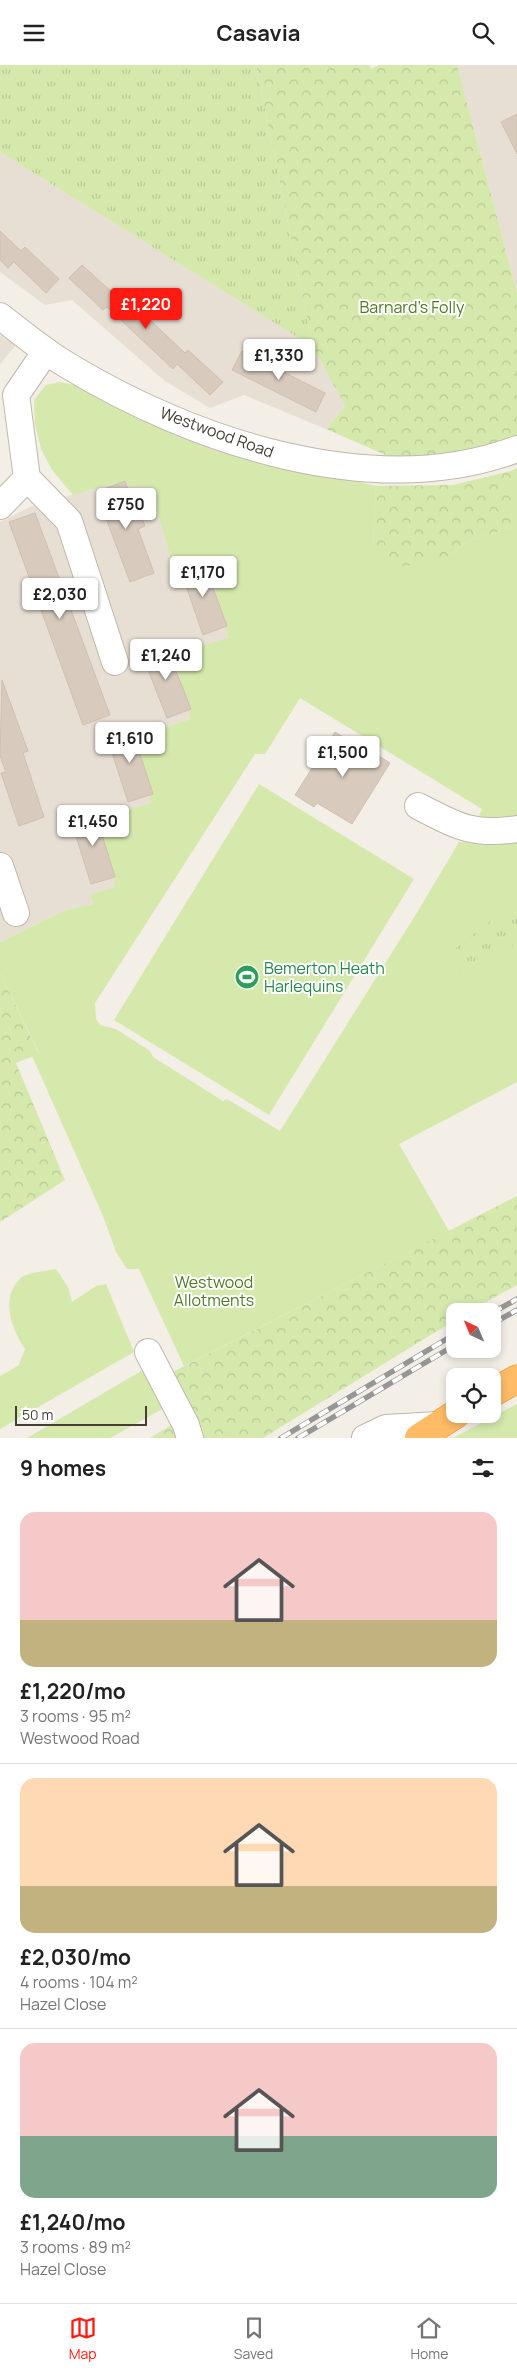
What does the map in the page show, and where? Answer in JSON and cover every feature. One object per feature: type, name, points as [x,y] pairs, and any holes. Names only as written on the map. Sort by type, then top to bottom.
[{"type":"highway","points":[[501,1388],[517,1379]]},
{"type":"street","name":"Westwood Road","points":[[0,316],[46,351],[99,384],[206,431],[274,454],[339,466],[395,469],[469,462],[517,449]]},
{"type":"street","points":[[46,351],[16,395],[27,478],[69,521],[115,662]]},
{"type":"street","points":[[0,506],[27,478]]},
{"type":"street","points":[[418,806],[456,826],[476,831],[490,833],[517,829]]},
{"type":"street","points":[[0,866],[16,913]]},
{"type":"street","points":[[148,1352],[165,1388],[186,1425],[190,1438]]},
{"type":"street","points":[[365,1438],[386,1428],[438,1426]]},
{"type":"shaded area","points":[[457,65],[517,65],[517,293]]},
{"type":"shaded area","points":[[0,152],[313,347],[345,406],[326,429],[244,395],[210,408],[165,381],[72,300],[45,305],[0,272]]},
{"type":"shaded area","points":[[0,335],[16,345],[0,364]]},
{"type":"shaded area","points":[[111,484],[150,487],[176,575],[209,565],[228,638],[190,719],[135,738],[151,803],[98,819],[115,887],[92,894],[93,904],[65,910],[0,942],[0,522],[32,506]]},
{"type":"green space","points":[[0,65],[256,65],[313,347],[0,152]]},
{"type":"green space","name":"Barnard's Folly","points":[[256,65],[370,65],[371,69],[379,65],[457,65],[517,293],[517,440],[499,448],[397,460],[326,429],[345,406],[313,347]]},
{"type":"green space","name":"Westwood Allotments","points":[[60,382],[79,386],[174,435],[216,451],[291,470],[330,475],[376,486],[373,548],[439,562],[470,540],[511,528],[511,471],[517,468],[517,817],[487,818],[479,816],[482,809],[300,698],[265,754],[255,754],[95,1003],[96,1019],[100,1025],[116,1029],[150,1051],[153,1057],[223,1101],[227,1099],[280,1131],[459,842],[491,845],[517,839],[517,1082],[399,1144],[449,1231],[184,1366],[139,1269],[127,1269],[116,1252],[103,1216],[32,1056],[39,1053],[0,973],[0,942],[65,910],[93,904],[91,894],[115,887],[98,818],[151,803],[135,738],[190,719],[174,654],[228,638],[209,565],[176,576],[150,487],[111,484],[73,495],[52,470],[41,449],[35,424],[34,400],[46,385]]},
{"type":"green space","points":[[511,471],[511,528],[470,540],[439,562],[396,567],[373,548],[376,486],[453,485]]},
{"type":"green space","name":"Bemerton Heath Harlequins","points":[[259,784],[414,879],[269,1115],[114,1020]]},
{"type":"green space","points":[[517,907],[517,943],[464,975],[447,955],[499,914],[506,916],[508,910]]},
{"type":"green space","points":[[0,973],[39,1054],[16,1063],[65,1180],[0,1222]]},
{"type":"green space","points":[[517,1196],[517,1285],[484,1303],[446,1303],[446,1326],[263,1438],[150,1438],[188,1415],[165,1376]]},
{"type":"green space","points":[[56,1269],[68,1287],[72,1302],[96,1286],[106,1284],[134,1352],[0,1429],[0,1376],[19,1365],[25,1349],[12,1321],[9,1302],[11,1293],[22,1277]]},
{"type":"green space","points":[[148,1367],[166,1407],[110,1438],[27,1438]]},
{"type":"green space","points":[[517,1404],[517,1438],[453,1438],[481,1423],[501,1423],[501,1412]]},
{"type":"building","points":[[517,114],[517,154],[501,122]]},
{"type":"building","points":[[0,231],[21,251],[25,247],[59,279],[46,293],[14,262],[8,268],[0,260]]},
{"type":"building","points":[[82,265],[115,295],[119,291],[185,353],[188,350],[223,382],[210,395],[177,364],[173,369],[107,307],[103,310],[69,278]]},
{"type":"building","points":[[242,351],[325,393],[316,412],[232,370]]},
{"type":"building","points":[[125,481],[135,509],[138,508],[145,526],[138,529],[154,573],[130,582],[96,492]]},
{"type":"building","points":[[35,513],[110,715],[83,725],[9,522]]},
{"type":"building","points":[[203,560],[227,626],[203,635],[180,568]]},
{"type":"building","points":[[165,643],[191,709],[167,718],[141,652]]},
{"type":"building","points":[[2,680],[28,751],[23,753],[44,817],[19,826],[1,773],[6,772],[0,756]]},
{"type":"building","points":[[131,726],[153,794],[128,802],[106,734]]},
{"type":"building","points":[[335,732],[350,741],[351,739],[390,763],[352,824],[317,803],[314,807],[295,795]]},
{"type":"building","points":[[94,809],[115,877],[91,884],[70,817]]},
{"type":"railway","points":[[501,1308],[517,1299]]},
{"type":"railway","points":[[501,1319],[517,1310]]},
{"type":"railway","points":[[281,1438],[446,1339]]},
{"type":"railway","points":[[298,1438],[446,1350]]},
{"type":"place","name":"Bemerton Heath Harlequins","points":[[247,977]]}]
